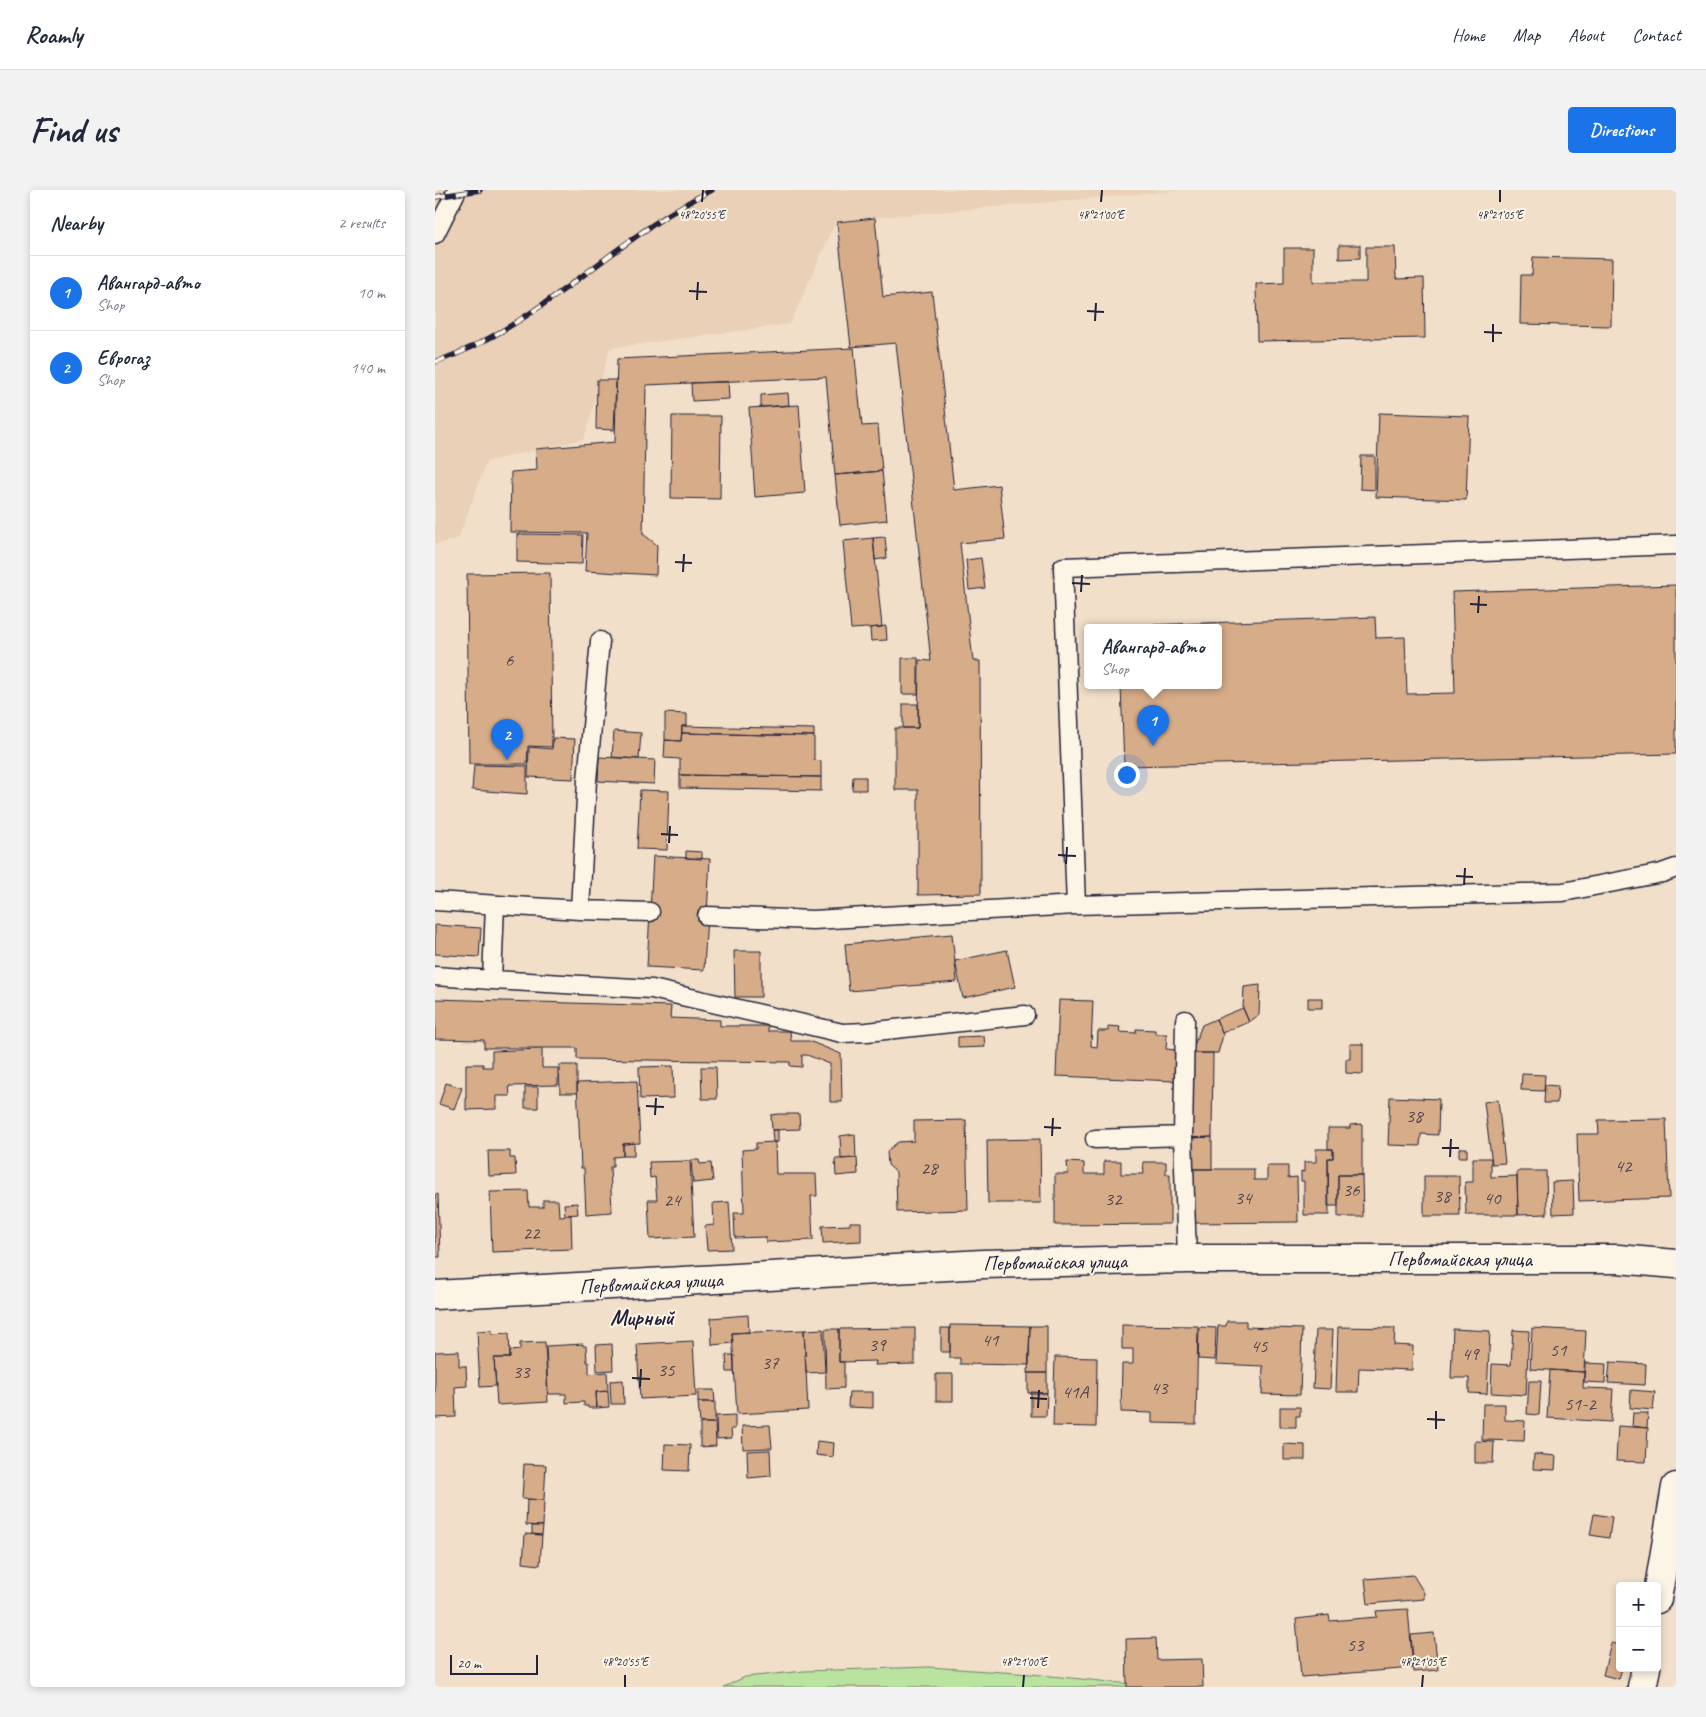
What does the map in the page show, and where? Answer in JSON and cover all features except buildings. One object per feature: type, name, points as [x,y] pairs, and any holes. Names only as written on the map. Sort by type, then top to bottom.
[{"type":"street","name":"Первомайская улица","points":[[435,1296],[983,1264],[1187,1259],[1618,1259],[1676,1264]]},
{"type":"street","points":[[1661,1586],[1671,1553],[1676,1487]]},
{"type":"street","points":[[1642,1687],[1644,1672]]},
{"type":"lane","points":[[435,234],[457,190]]},
{"type":"lane","points":[[1076,905],[1063,566],[1676,545]]},
{"type":"lane","points":[[580,910],[587,780],[600,641]]},
{"type":"lane","points":[[707,916],[813,920],[1076,905],[1563,892],[1662,873],[1676,868]]},
{"type":"lane","points":[[435,901],[580,910],[650,912]]},
{"type":"lane","points":[[492,980],[495,905]]},
{"type":"lane","points":[[435,976],[652,989],[842,1033],[1025,1015]]},
{"type":"lane","points":[[1185,1020],[1183,1136],[1187,1259]]},
{"type":"lane","points":[[1095,1139],[1183,1136]]},
{"type":"shaded area","points":[[435,190],[1182,190],[836,221],[790,324],[610,348],[584,439],[487,461],[458,539],[435,544]]},
{"type":"green space","points":[[929,1667],[1031,1674],[1160,1687],[724,1687],[745,1677],[805,1671]]},
{"type":"railway","points":[[435,197],[480,190]]},
{"type":"railway","points":[[435,362],[473,347],[508,327],[543,305],[642,232],[712,190]]},
{"type":"place","name":"Авангард-авто","points":[[1153,746]]},
{"type":"place","name":"Еврогаз","points":[[507,760]]},
{"type":"district","name":"Мирный","points":[[642,1318]]}]
